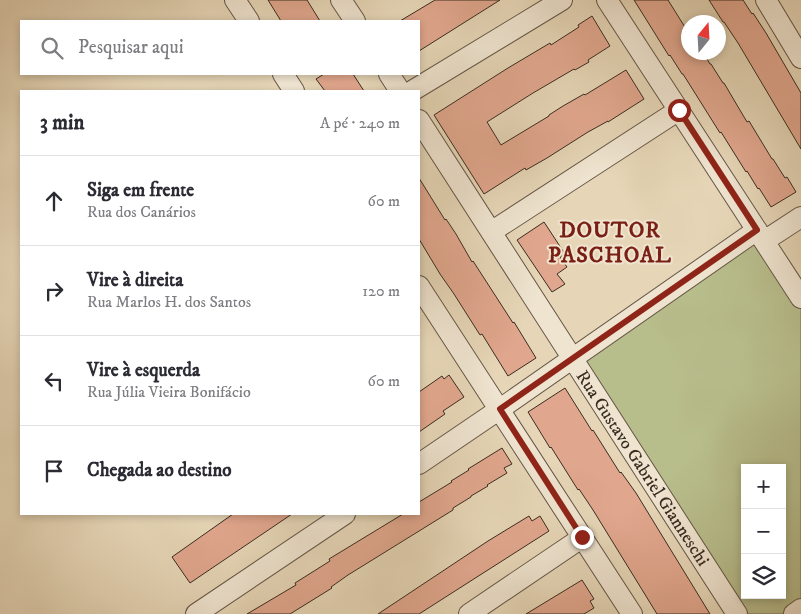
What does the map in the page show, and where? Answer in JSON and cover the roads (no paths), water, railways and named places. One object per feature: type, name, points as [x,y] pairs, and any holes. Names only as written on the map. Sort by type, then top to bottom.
[{"type":"street","points":[[235,0],[248,20]]},
{"type":"street","points":[[341,0],[354,20]]},
{"type":"street","points":[[414,90],[562,0]]},
{"type":"street","points":[[607,0],[801,298]]},
{"type":"street","points":[[766,0],[801,58]]},
{"type":"street","points":[[284,75],[293,90]]},
{"type":"street","points":[[390,75],[399,90]]},
{"type":"street","points":[[491,232],[679,110]]},
{"type":"street","name":"Rua Gustavo Gabriel Gianneschi","points":[[420,122],[737,614]]},
{"type":"street","points":[[420,463],[573,358],[761,236],[801,217]]},
{"type":"street","points":[[420,289],[500,409],[632,614]]},
{"type":"street","points":[[196,614],[344,515]]},
{"type":"street","points":[[469,614],[582,537]]},
{"type":"street","points":[[794,614],[801,610]]},
{"type":"district","name":"DOUTOR PASCHOAL","points":[[610,242]]}]
